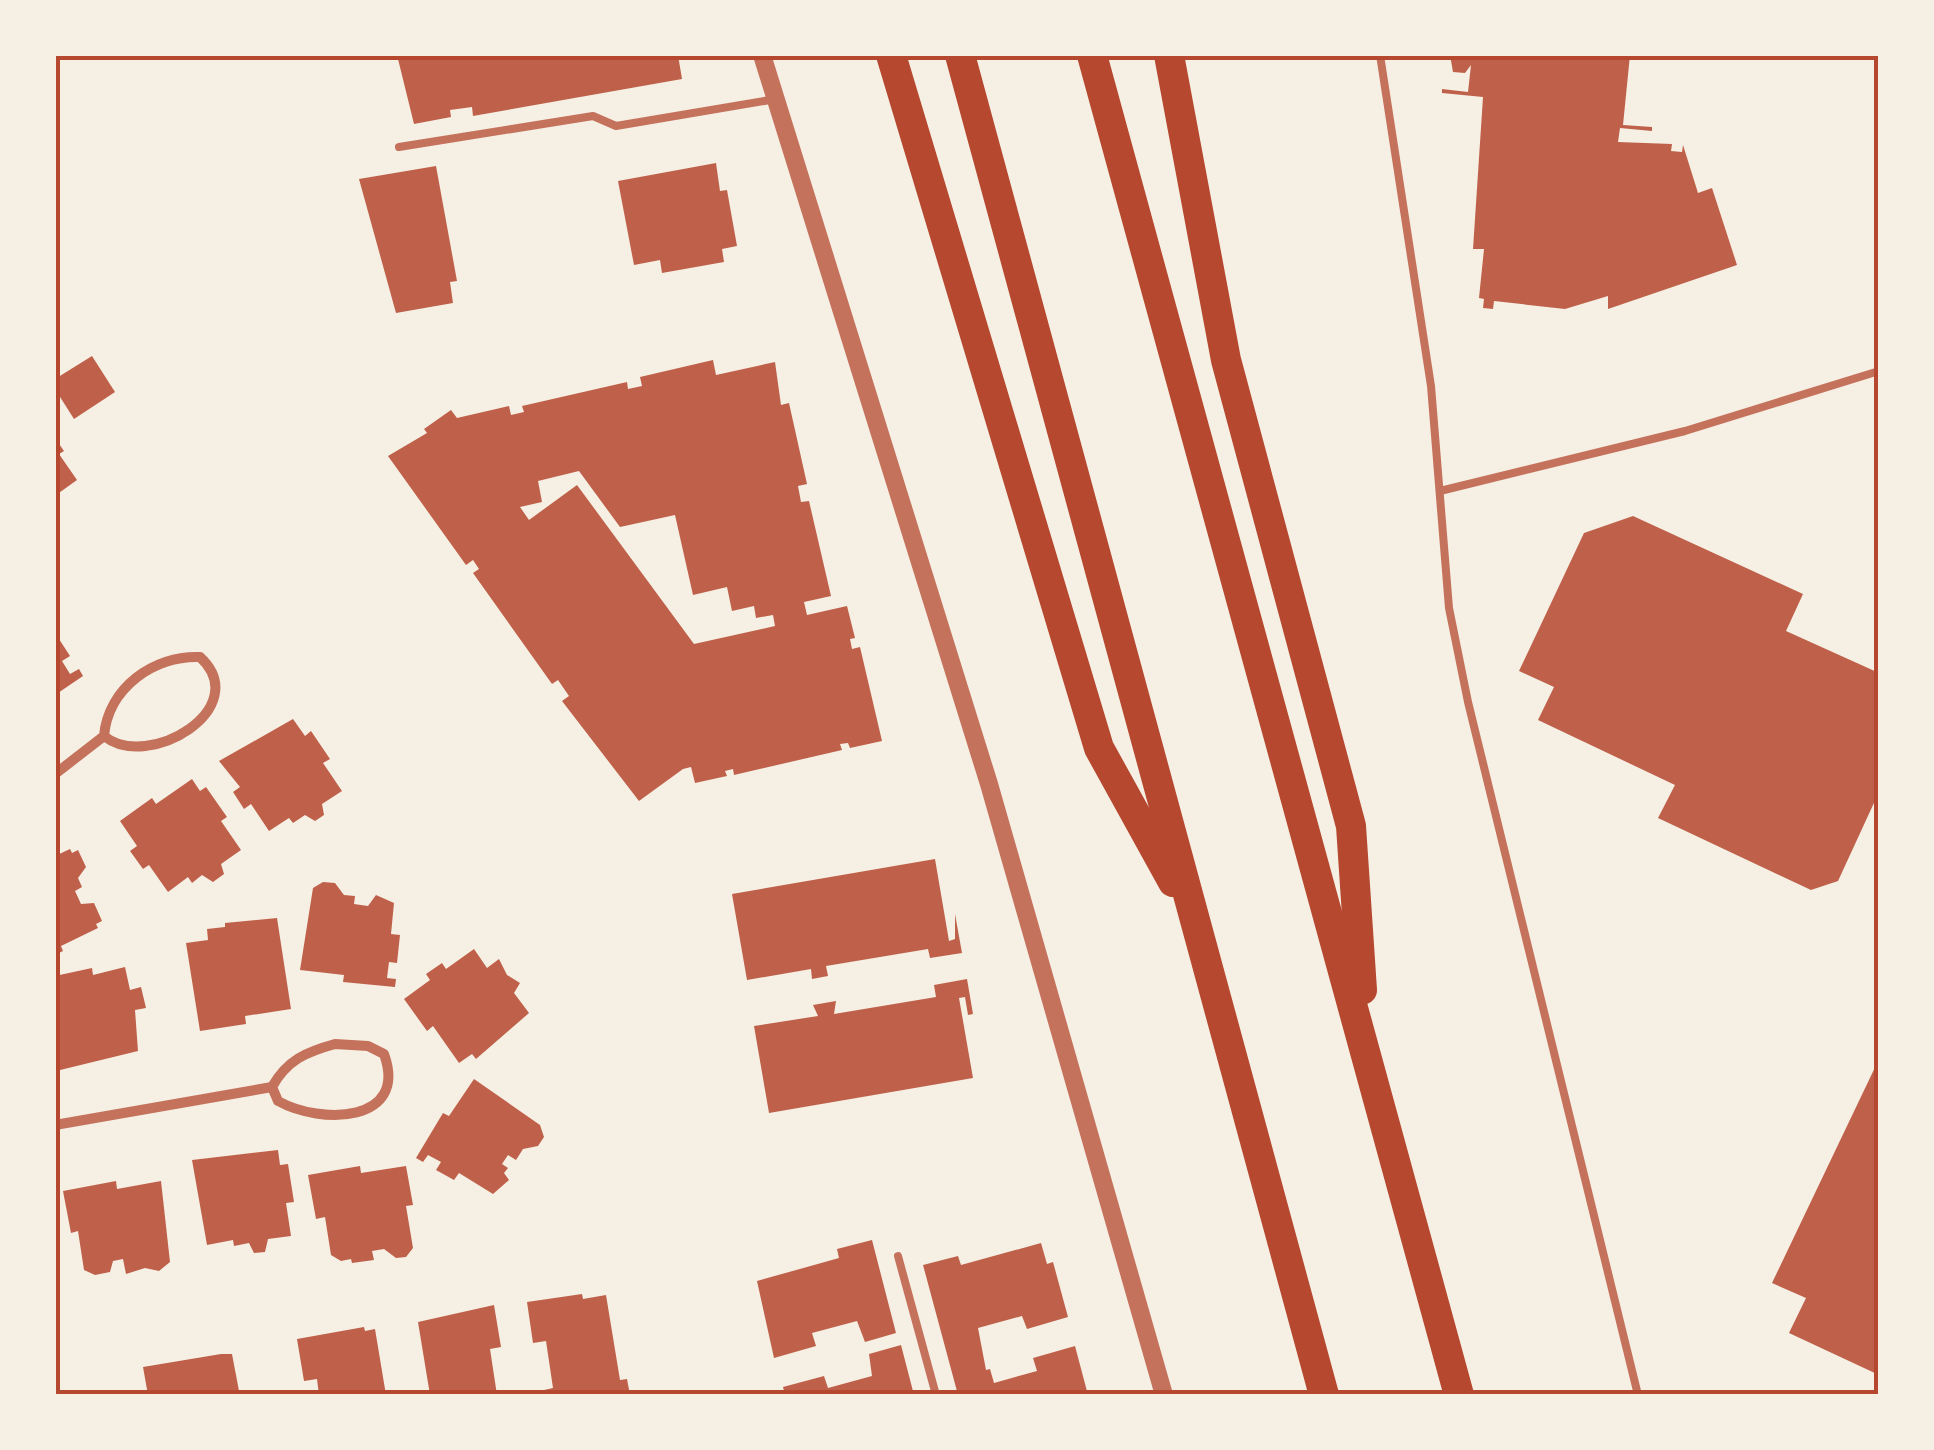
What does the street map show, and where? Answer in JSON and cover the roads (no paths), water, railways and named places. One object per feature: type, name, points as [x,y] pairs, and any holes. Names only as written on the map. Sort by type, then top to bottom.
[{"type":"highway","points":[[891,55],[1099,748],[1197,926]]},
{"type":"highway","points":[[960,55],[1324,1395]]},
{"type":"highway","points":[[1092,55],[1458,1395]]},
{"type":"highway","points":[[1169,55],[1226,360],[1351,826],[1366,1058]]},
{"type":"street","points":[[762,55],[990,784],[1164,1395]]},
{"type":"street","points":[[55,774],[104,736],[106,718],[140,673],[174,656],[200,657],[213,669],[218,692],[210,712],[188,729],[143,748],[128,749],[104,736]]},
{"type":"street","points":[[55,1125],[272,1087],[302,1054],[334,1044],[368,1046],[384,1054],[391,1074],[386,1094],[374,1105],[337,1116],[292,1109],[278,1101],[272,1087]]},
{"type":"lane","points":[[1380,55],[1430,386],[1442,555],[1468,702],[1638,1395]]},
{"type":"lane","points":[[399,147],[593,116],[616,126],[776,99]]},
{"type":"lane","points":[[1440,492],[1685,431],[1879,372]]},
{"type":"lane","points":[[898,1256],[936,1395]]}]
